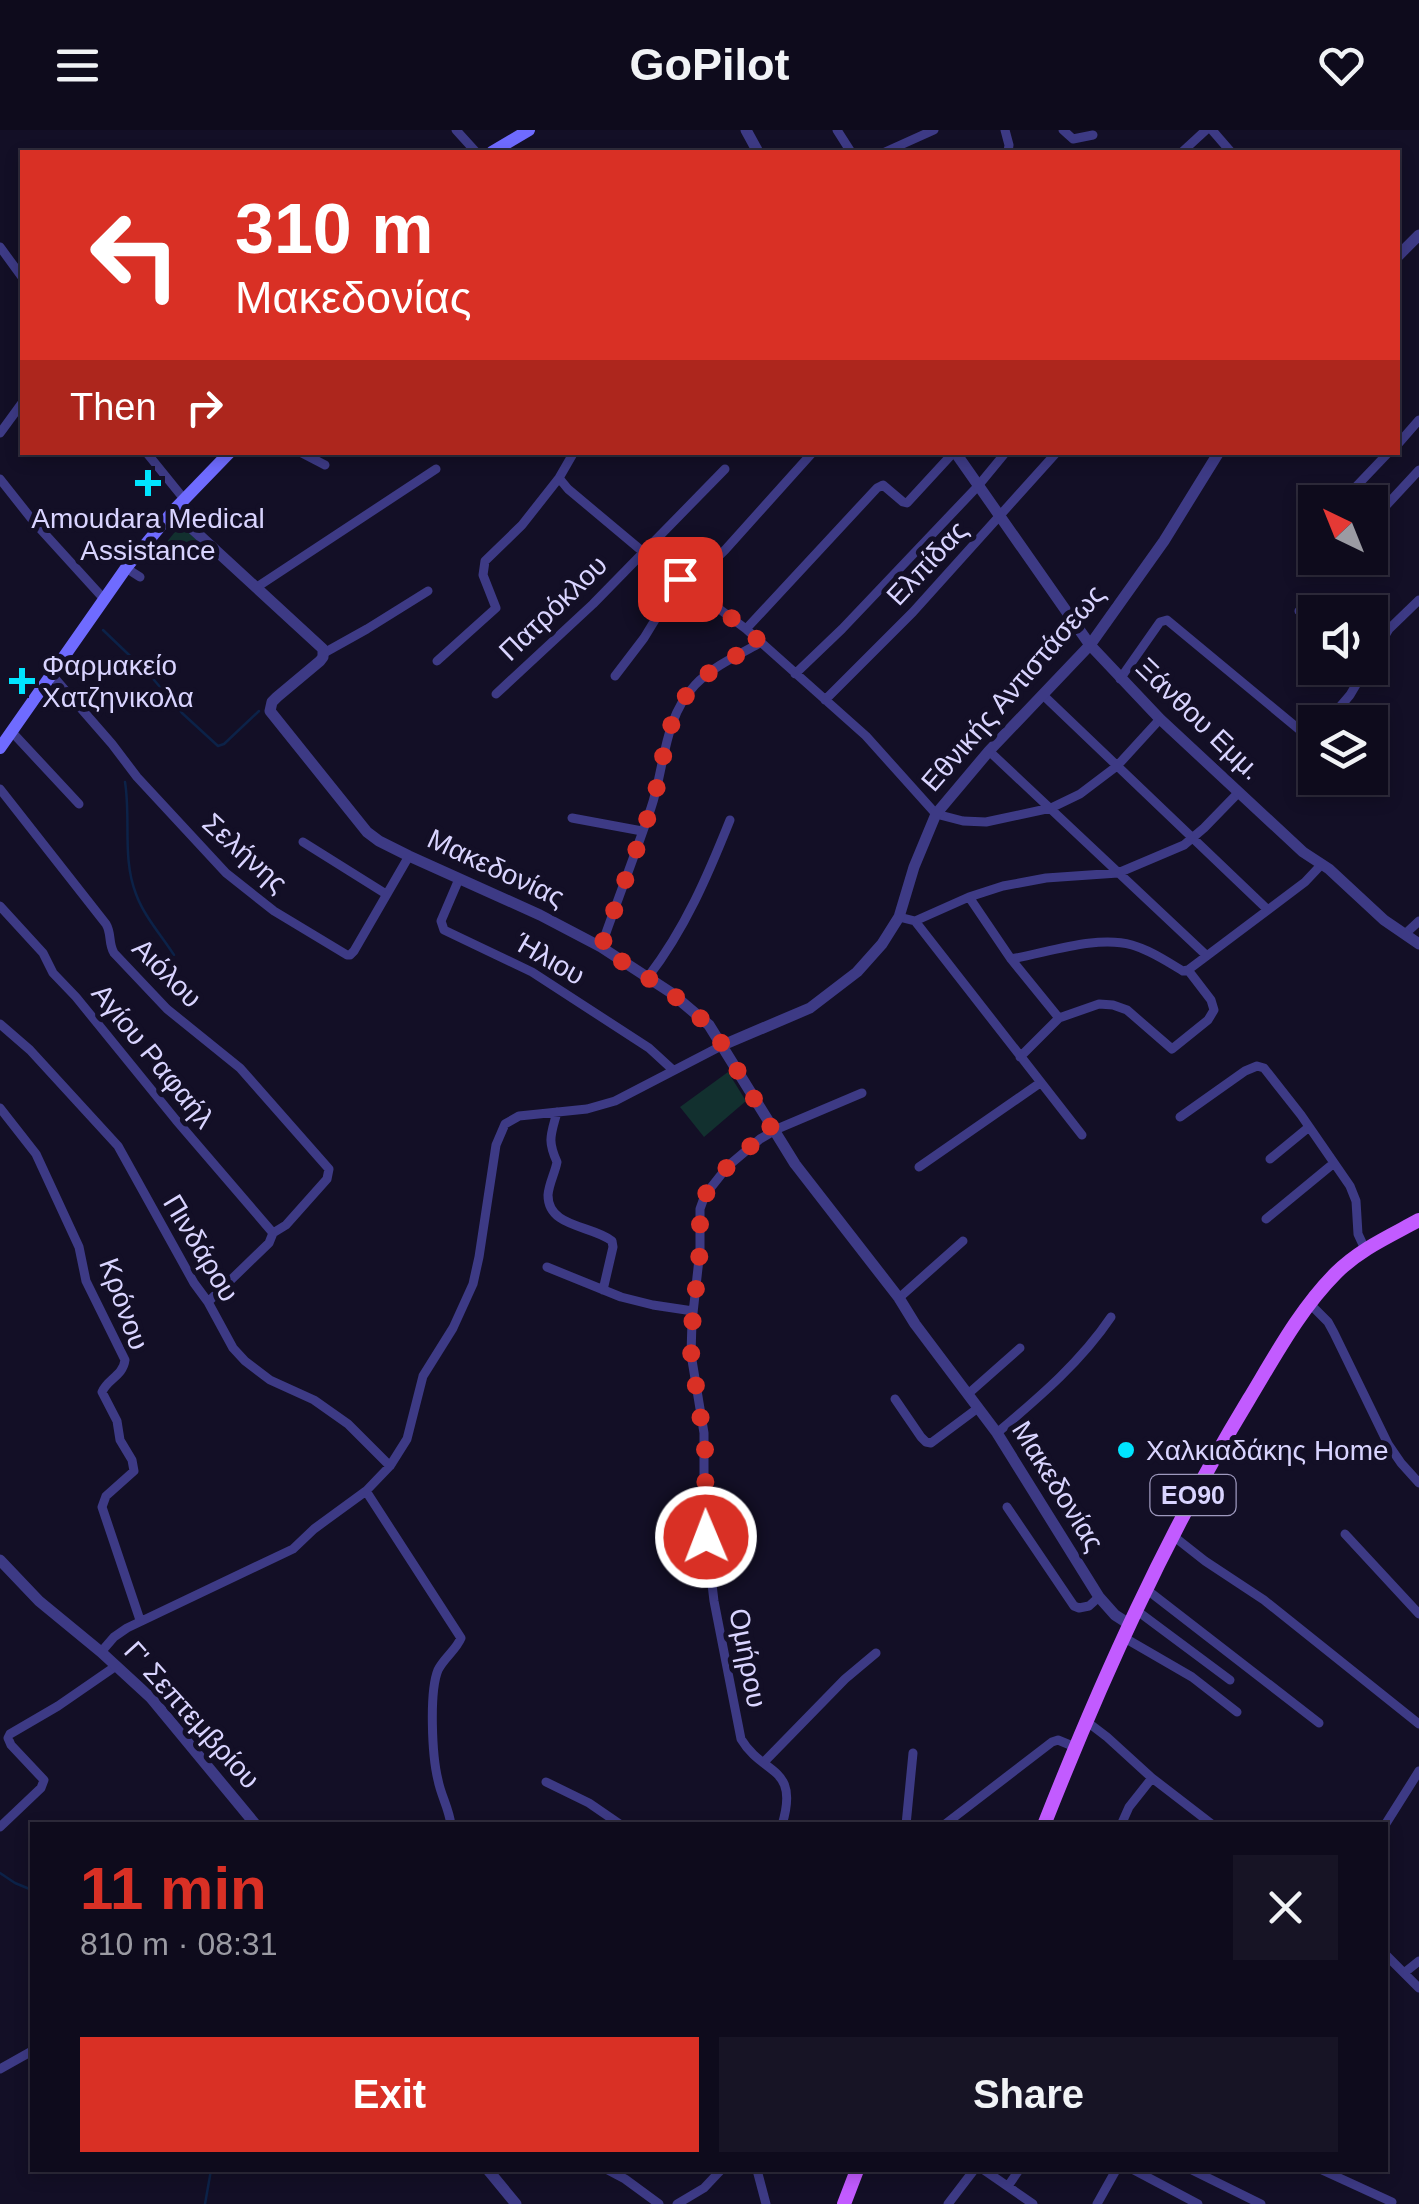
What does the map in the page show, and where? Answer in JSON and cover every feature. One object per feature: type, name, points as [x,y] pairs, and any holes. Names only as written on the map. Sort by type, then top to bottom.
[{"type":"main road","points":[[495,150],[528,130]]},
{"type":"main road","points":[[0,748],[126,568],[227,455]]},
{"type":"main road","name":"ΕΟ90","points":[[1045,1822],[1129,1624],[1227,1434],[1310,1304],[1340,1269],[1366,1249],[1419,1220]]},
{"type":"main road","points":[[844,2204],[856,2172]]},
{"type":"street","points":[[456,130],[474,150]]},
{"type":"street","points":[[889,150],[934,130]]},
{"type":"street","points":[[1063,130],[1072,139],[1093,136]]},
{"type":"street","points":[[1184,150],[1209,130],[1229,150]]},
{"type":"street","points":[[1400,254],[1419,235]]},
{"type":"street","points":[[0,248],[20,274]]},
{"type":"street","points":[[0,433],[20,406]]},
{"type":"street","points":[[1400,442],[1419,420]]},
{"type":"street","points":[[148,455],[184,499]]},
{"type":"street","points":[[306,455],[325,465]]},
{"type":"street","points":[[437,661],[496,608],[484,579],[484,561],[522,525],[572,455]]},
{"type":"street","points":[[615,676],[685,582],[725,550],[810,455]]},
{"type":"street","points":[[746,629],[877,488],[883,485],[907,502],[951,455]]},
{"type":"street","name":"Ξάνθου Εμμ.","points":[[956,455],[1090,645],[1120,679],[1304,852],[1340,878],[1384,920],[1419,944]]},
{"type":"street","points":[[795,674],[842,629],[1004,455]]},
{"type":"street","name":"Ελπίδας","points":[[824,700],[882,646],[1055,455]]},
{"type":"street","name":"Εθνικής Αντιστάσεως","points":[[722,1045],[799,1014],[822,1000],[874,954],[898,916],[936,814],[989,751],[1090,645],[1164,541],[1217,455]]},
{"type":"street","points":[[1358,485],[1386,455]]},
{"type":"street","points":[[257,587],[436,469]]},
{"type":"street","name":"Πατρόκλου","points":[[496,694],[593,604],[725,470]]},
{"type":"street","points":[[1388,504],[1419,470]]},
{"type":"street","points":[[559,478],[642,552],[746,629],[866,736],[936,814],[986,822],[1051,808],[1080,794],[1117,766],[1160,719]]},
{"type":"street","points":[[0,479],[104,599]]},
{"type":"street","points":[[173,511],[324,653],[428,591]]},
{"type":"street","points":[[126,568],[140,578]]},
{"type":"street","points":[[1388,631],[1419,600]]},
{"type":"street","points":[[1120,679],[1160,622],[1167,620],[1298,729]]},
{"type":"street","points":[[601,948],[655,794],[666,737],[684,700],[705,676],[760,642]]},
{"type":"street","name":"Μακεδονίας","points":[[324,653],[272,702],[270,711],[367,832],[601,948],[705,1020],[816,1194],[996,1433],[1099,1597],[1129,1624]]},
{"type":"street","name":"Σελήνης","points":[[51,674],[137,777],[226,873],[274,911],[350,955],[409,856]]},
{"type":"street","points":[[1044,696],[1268,910]]},
{"type":"street","points":[[11,731],[79,804]]},
{"type":"street","points":[[989,751],[1206,955]]},
{"type":"street","name":"Αιόλου","points":[[0,790],[106,924],[114,953],[166,1009],[240,1068],[328,1169],[327,1178],[286,1225],[273,1233]]},
{"type":"street","points":[[915,921],[1003,886],[1046,878],[1118,874],[1184,846],[1239,792]]},
{"type":"street","points":[[572,818],[642,831]]},
{"type":"street","points":[[648,977],[685,922],[730,820]]},
{"type":"street","points":[[303,842],[386,894]]},
{"type":"street","points":[[1011,959],[1112,942],[1146,950],[1188,970],[1305,882],[1321,865]]},
{"type":"street","name":"Ήλιου","points":[[459,879],[441,922],[444,930],[532,972],[649,1048],[673,1070]]},
{"type":"street","points":[[969,897],[1011,959],[1059,1018]]},
{"type":"street","name":"Αγίου Ραφαήλ","points":[[0,906],[273,1233]]},
{"type":"street","points":[[898,916],[915,921],[1082,1134]]},
{"type":"street","points":[[1405,934],[1419,922]]},
{"type":"street","points":[[1020,1057],[1059,1018],[1099,1004],[1131,1012],[1172,1049],[1208,1020],[1214,1010],[1188,970]]},
{"type":"street","name":"Πινδάρου","points":[[0,1024],[30,1050],[118,1146],[227,1339],[245,1361],[348,1424],[390,1466]]},
{"type":"street","points":[[101,1652],[120,1632],[140,1620],[293,1548],[366,1491],[390,1466],[408,1439],[423,1376],[453,1328],[473,1284],[496,1145],[502,1128],[510,1120],[615,1101],[722,1045]]},
{"type":"street","points":[[1180,1117],[1245,1071],[1258,1066],[1267,1071],[1354,1196],[1358,1234],[1366,1249]]},
{"type":"street","points":[[918,1168],[1040,1082]]},
{"type":"street","name":"Ομήρου","points":[[783,1822],[786,1790],[777,1773],[741,1740],[718,1633],[704,1518],[704,1433],[691,1354],[700,1208],[728,1166],[753,1144],[773,1131],[862,1093]]},
{"type":"street","name":"Κρόνου","points":[[0,1108],[36,1154],[78,1247],[86,1278],[125,1360],[121,1371],[102,1392],[117,1421],[120,1440],[134,1471],[106,1496],[102,1507],[140,1620]]},
{"type":"street","points":[[558,1112],[549,1139],[557,1162],[550,1203],[558,1217],[612,1241],[603,1290]]},
{"type":"street","points":[[1270,1158],[1309,1127]]},
{"type":"street","points":[[1266,1218],[1334,1164]]},
{"type":"street","points":[[208,1302],[269,1243],[273,1233]]},
{"type":"street","points":[[898,1298],[963,1242]]},
{"type":"street","points":[[547,1267],[639,1302],[693,1311]]},
{"type":"street","points":[[1310,1304],[1328,1322],[1395,1455],[1419,1482]]},
{"type":"street","points":[[996,1433],[1068,1369],[1111,1317]]},
{"type":"street","points":[[968,1394],[1020,1348]]},
{"type":"street","points":[[894,1400],[921,1438],[932,1443],[978,1408]]},
{"type":"street","points":[[366,1491],[461,1638],[437,1672],[432,1704],[437,1777],[451,1822]]},
{"type":"street","points":[[1007,1506],[1074,1606],[1089,1606],[1099,1597]]},
{"type":"street","points":[[1345,1534],[1419,1614]]},
{"type":"street","points":[[1172,1535],[1204,1562],[1264,1600],[1419,1724]]},
{"type":"street","name":"Γ' Σεπτεμβρίου","points":[[0,1560],[38,1600],[101,1652],[162,1711],[254,1822]]},
{"type":"street","points":[[1146,1589],[1319,1723]]},
{"type":"street","points":[[1129,1624],[1230,1680]]},
{"type":"street","points":[[1129,1624],[1236,1712]]},
{"type":"street","points":[[764,1762],[844,1679],[876,1653]]},
{"type":"street","points":[[0,1827],[41,1788],[44,1780],[11,1745],[10,1734],[116,1666]]},
{"type":"street","points":[[1086,1721],[1200,1822]]},
{"type":"street","points":[[948,1822],[1052,1742],[1058,1740],[1075,1747]]},
{"type":"street","points":[[906,1822],[913,1753]]},
{"type":"street","points":[[1387,1822],[1419,1771]]},
{"type":"street","points":[[1122,1822],[1152,1778]]},
{"type":"street","points":[[546,1782],[589,1803],[616,1822]]},
{"type":"street","points":[[1388,1957],[1419,1988]]},
{"type":"street","points":[[1404,1973],[1419,1961]]},
{"type":"street","points":[[0,2070],[30,2052]]},
{"type":"street","points":[[490,2172],[516,2204]]},
{"type":"street","points":[[612,2172],[659,2204]]},
{"type":"street","points":[[677,2204],[704,2188],[719,2172]]},
{"type":"street","points":[[758,2172],[766,2204]]},
{"type":"street","points":[[948,2204],[972,2172]]},
{"type":"street","points":[[987,2172],[1032,2204]]},
{"type":"street","points":[[1008,2186],[1018,2172]]},
{"type":"street","points":[[1097,2204],[1115,2172]]},
{"type":"street","points":[[1138,2172],[1198,2204]]},
{"type":"street","points":[[1196,2172],[1261,2204]]},
{"type":"street","points":[[1326,2172],[1392,2202]]},
{"type":"green space","points":[[182,523],[202,541],[182,561],[166,543]]},
{"type":"green space","points":[[728,1072],[746,1101],[704,1137],[680,1107]]},
{"type":"waterway","points":[[103,630],[218,746],[259,711]]},
{"type":"waterway","points":[[125,782],[132,880],[143,910],[174,955]]},
{"type":"waterway","points":[[0,1873],[30,1889]]},
{"type":"waterway","points":[[205,2204],[211,2172]]},
{"type":"place","name":"Amoudara Medical Assistance","points":[[148,483]]},
{"type":"place","name":"Φαρμακείο Χατζηνικολα","points":[[22,681]]},
{"type":"place","name":"Χαλκιαδάκης Home","points":[[1126,1450]]},
{"type":"route","points":[[680,579],[760,642],[705,676],[684,700],[666,737],[652,807],[601,948],[670,992],[716,1032],[773,1131],[728,1166],[705,1195],[700,1208],[700,1250],[690,1345],[705,1448],[706,1537]]}]
